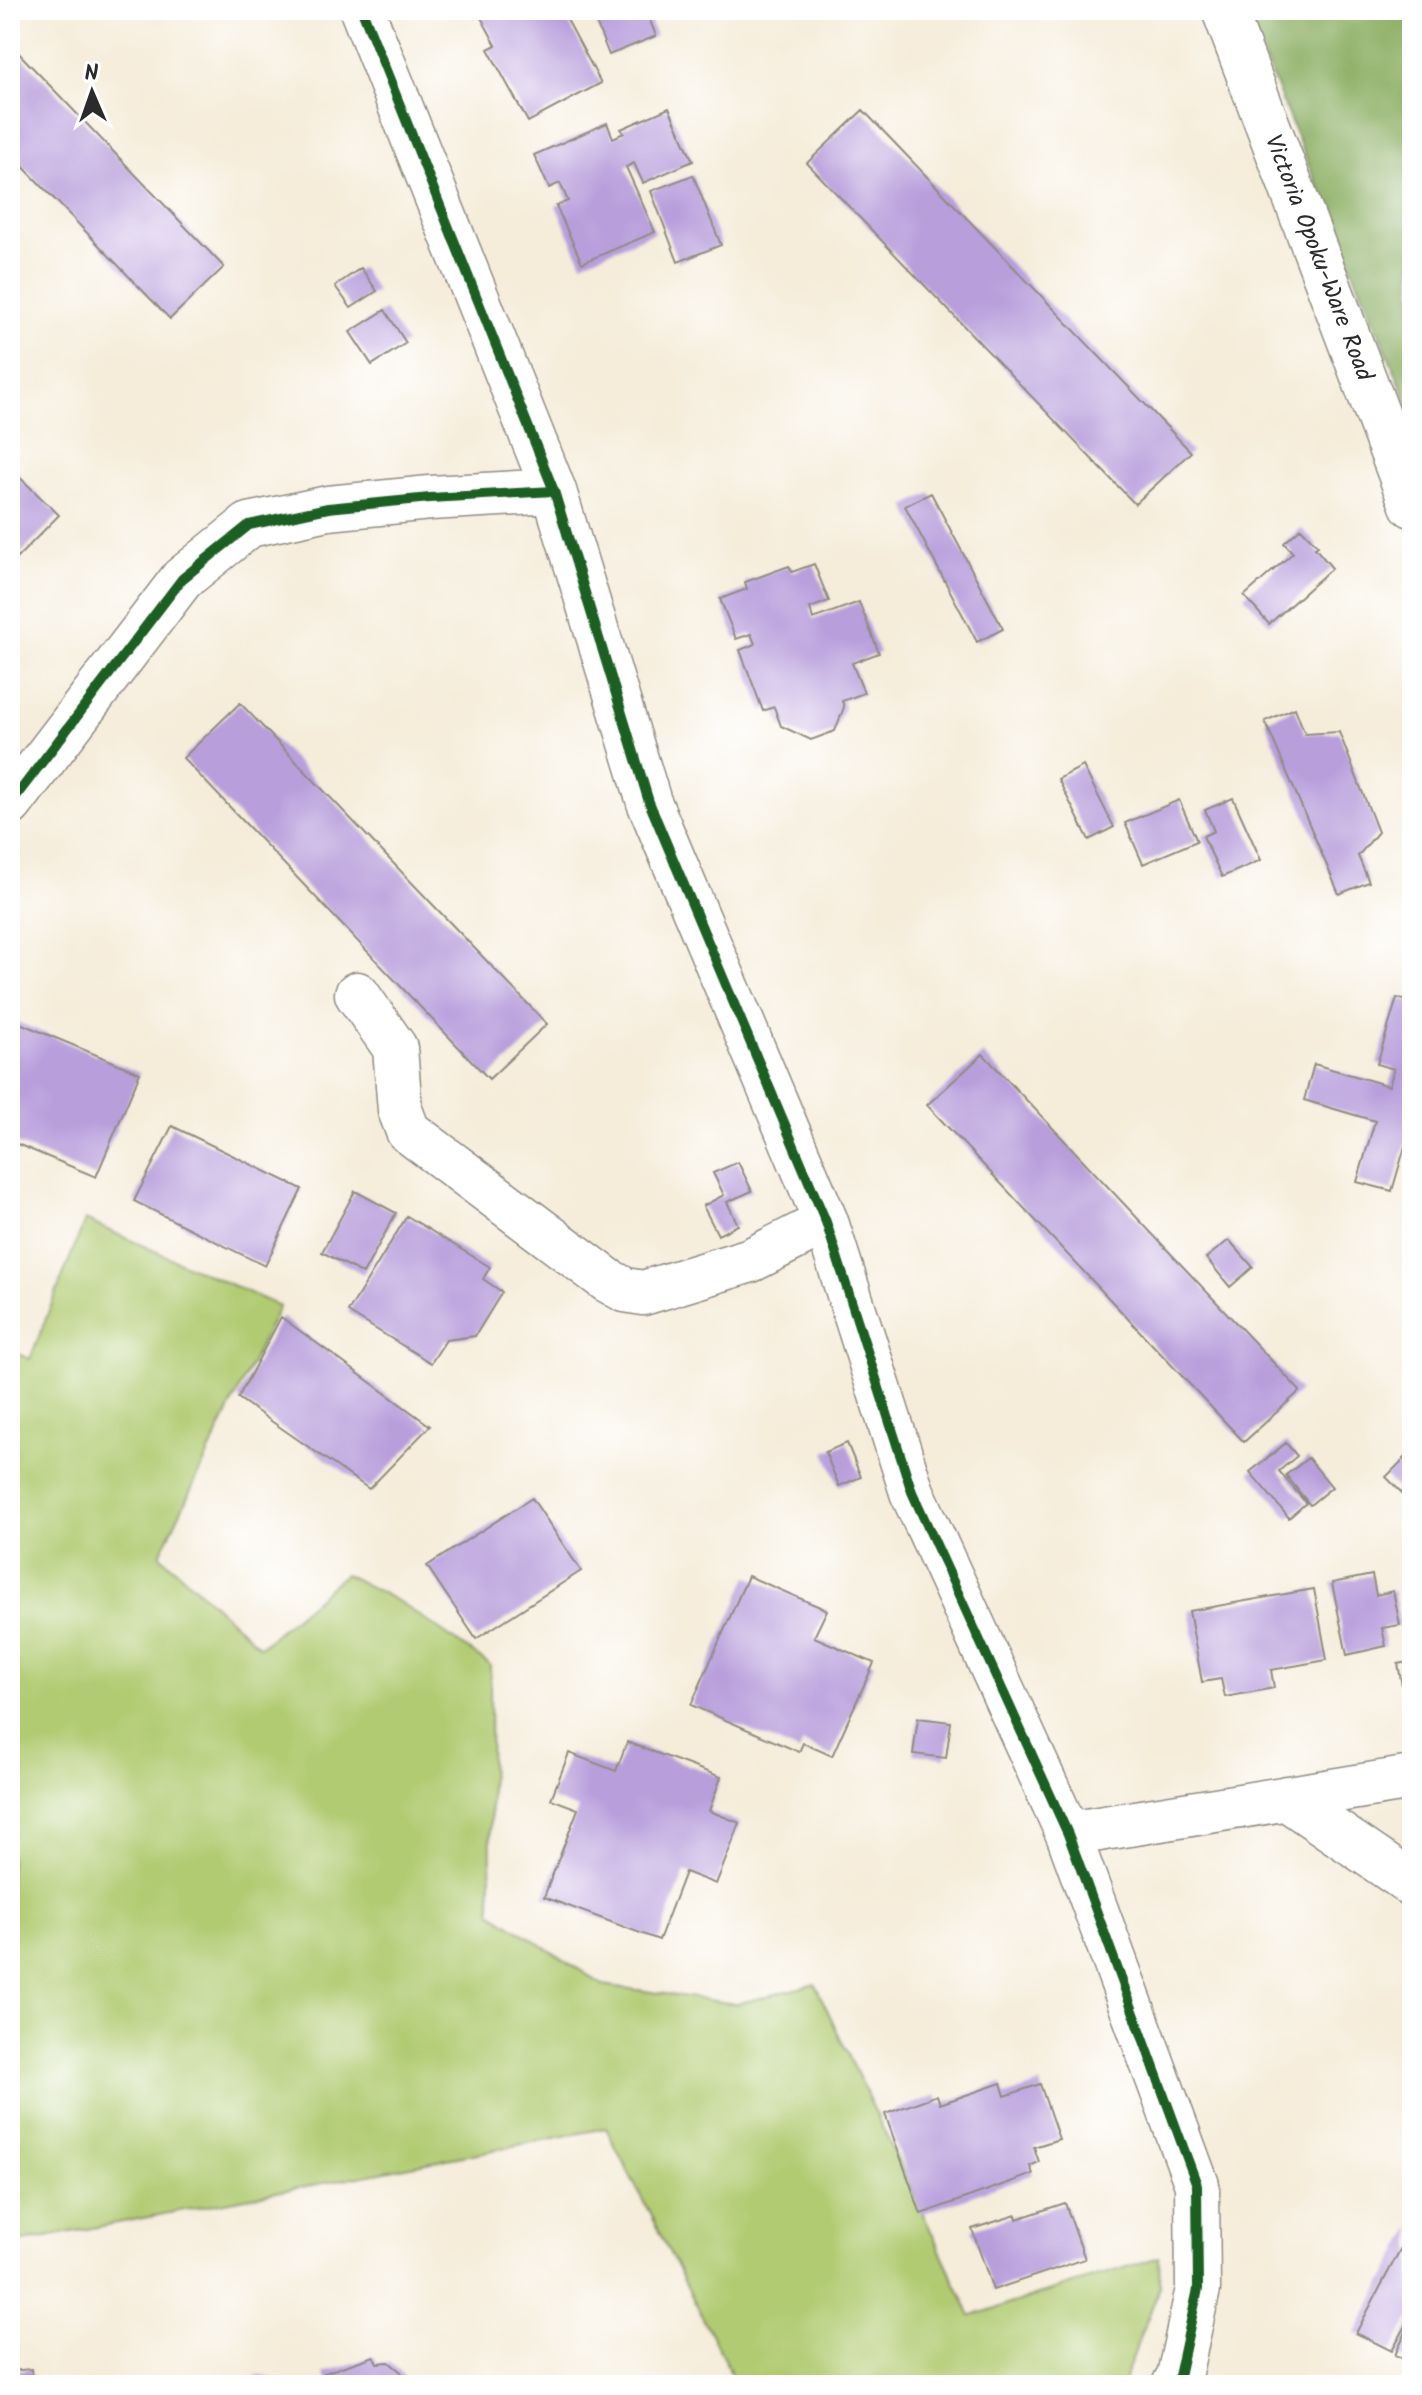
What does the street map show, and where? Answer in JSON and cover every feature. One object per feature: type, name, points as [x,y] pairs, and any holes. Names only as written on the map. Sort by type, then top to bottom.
[{"type":"street","points":[[362,10],[554,491],[649,802],[826,1222],[912,1492],[1068,1834],[1197,2185],[1198,2289],[1179,2376],[1174,2385]]},
{"type":"street","name":"Victoria Opoku-Ware Road","points":[[1224,10],[1412,505]]},
{"type":"street","points":[[10,804],[182,579],[249,525],[328,508],[554,491]]},
{"type":"street","points":[[357,994],[395,1048],[400,1110],[408,1131],[607,1280],[625,1290],[643,1293],[751,1260],[826,1222]]},
{"type":"street","points":[[1068,1834],[1412,1778]]},
{"type":"street","points":[[1286,1798],[1412,1884]]},
{"type":"green space","points":[[1244,10],[1412,10],[1412,412]]},
{"type":"green space","points":[[85,1220],[279,1306],[160,1555],[260,1647],[345,1574],[401,1603],[490,1665],[491,1912],[603,1985],[736,2004],[815,1984],[971,2316],[1159,2257],[1160,2286],[1122,2385],[737,2385],[606,2128],[10,2244],[10,1351],[30,1359]]},
{"type":"building","points":[[477,10],[562,10],[601,83],[528,122],[488,49],[496,45]]},
{"type":"building","points":[[591,10],[646,10],[656,36],[609,55]]},
{"type":"building","points":[[10,44],[224,267],[170,319],[10,153]]},
{"type":"building","points":[[669,108],[693,161],[643,183],[634,163],[626,167],[655,232],[582,263],[556,206],[568,201],[560,183],[549,188],[534,155],[607,123],[613,138],[624,133],[621,129]]},
{"type":"building","points":[[863,110],[1191,452],[1135,504],[807,163]]},
{"type":"building","points":[[693,175],[721,245],[678,262],[651,191]]},
{"type":"building","points":[[361,268],[377,291],[351,308],[335,286]]},
{"type":"building","points":[[385,310],[406,343],[372,365],[350,332]]},
{"type":"building","points":[[10,468],[59,515],[10,565]]},
{"type":"building","points":[[931,493],[1003,629],[977,642],[905,506]]},
{"type":"building","points":[[1301,528],[1318,546],[1315,548],[1332,568],[1269,624],[1244,596],[1293,553],[1284,543]]},
{"type":"building","points":[[814,564],[829,601],[810,608],[813,619],[859,602],[879,653],[852,663],[864,693],[842,701],[844,707],[835,731],[811,740],[781,726],[774,707],[763,711],[740,650],[755,644],[751,634],[736,639],[720,599],[747,589],[745,582],[789,566],[792,572]]},
{"type":"building","points":[[240,703],[547,1024],[489,1079],[183,758]]},
{"type":"building","points":[[1295,708],[1305,734],[1339,732],[1378,832],[1358,856],[1369,882],[1339,894],[1265,721]]},
{"type":"building","points":[[1083,766],[1114,827],[1089,840],[1058,779]]},
{"type":"building","points":[[1233,798],[1261,860],[1222,877],[1203,836],[1214,831],[1205,810]]},
{"type":"building","points":[[1179,800],[1197,841],[1143,864],[1125,823]]},
{"type":"building","points":[[1397,998],[1412,1002],[1412,1137],[1408,1136],[1392,1191],[1357,1182],[1375,1121],[1304,1100],[1314,1064],[1389,1086],[1394,1069],[1377,1064]]},
{"type":"building","points":[[10,1019],[140,1073],[96,1177],[10,1141]]},
{"type":"building","points":[[983,1054],[1300,1391],[1244,1442],[927,1105]]},
{"type":"building","points":[[172,1126],[302,1189],[265,1266],[134,1201]]},
{"type":"building","points":[[738,1162],[752,1191],[727,1202],[738,1225],[718,1235],[703,1206],[724,1195],[713,1173]]},
{"type":"building","points":[[355,1191],[396,1213],[363,1274],[322,1252]]},
{"type":"building","points":[[407,1216],[490,1267],[483,1279],[502,1292],[475,1336],[446,1340],[431,1363],[348,1312]]},
{"type":"building","points":[[1229,1240],[1253,1267],[1230,1287],[1206,1258]]},
{"type":"building","points":[[281,1317],[430,1426],[369,1489],[238,1398]]},
{"type":"building","points":[[847,1443],[861,1477],[839,1486],[825,1452]]},
{"type":"building","points":[[1286,1443],[1297,1456],[1279,1471],[1306,1503],[1289,1518],[1250,1472]]},
{"type":"building","points":[[1412,1451],[1412,1503],[1386,1477]]},
{"type":"building","points":[[1308,1458],[1332,1487],[1310,1505],[1286,1475]]},
{"type":"building","points":[[532,1498],[581,1571],[476,1639],[427,1566]]},
{"type":"building","points":[[1372,1575],[1376,1595],[1393,1591],[1400,1625],[1382,1628],[1386,1646],[1347,1655],[1332,1583]]},
{"type":"building","points":[[748,1576],[827,1610],[814,1637],[874,1663],[832,1756],[803,1743],[799,1752],[691,1705]]},
{"type":"building","points":[[1314,1589],[1327,1660],[1271,1670],[1274,1688],[1225,1697],[1221,1679],[1202,1682],[1189,1611]]},
{"type":"building","points":[[1412,1661],[1412,1694],[1404,1696],[1398,1664]]},
{"type":"building","points":[[918,1718],[951,1722],[946,1758],[913,1754]]},
{"type":"building","points":[[627,1742],[721,1777],[709,1811],[740,1823],[716,1884],[685,1872],[659,1940],[544,1897],[578,1809],[551,1799],[569,1753],[616,1771]]},
{"type":"building","points":[[1001,2083],[1005,2096],[1040,2084],[1059,2139],[1034,2147],[1039,2162],[1030,2166],[1033,2174],[921,2214],[885,2114],[937,2095],[940,2104]]},
{"type":"building","points":[[1065,2203],[1085,2259],[993,2290],[972,2229],[1016,2215],[1017,2219]]},
{"type":"building","points":[[1412,2227],[1412,2315],[1392,2351],[1356,2333]]},
{"type":"building","points":[[1412,2320],[1412,2363],[1395,2355]]},
{"type":"building","points":[[374,2356],[377,2363],[389,2362],[401,2372],[409,2385],[329,2385],[324,2373]]},
{"type":"building","points":[[31,2369],[33,2385],[10,2385],[10,2371]]},
{"type":"building","points":[[260,2376],[277,2379],[287,2385],[235,2385]]},
{"type":"cycle path","points":[[362,10],[554,491],[649,802],[826,1222],[912,1492],[1068,1834],[1197,2185],[1198,2289],[1179,2376],[1174,2385]]},
{"type":"cycle path","points":[[10,804],[182,579],[249,525],[328,508],[554,491]]}]
